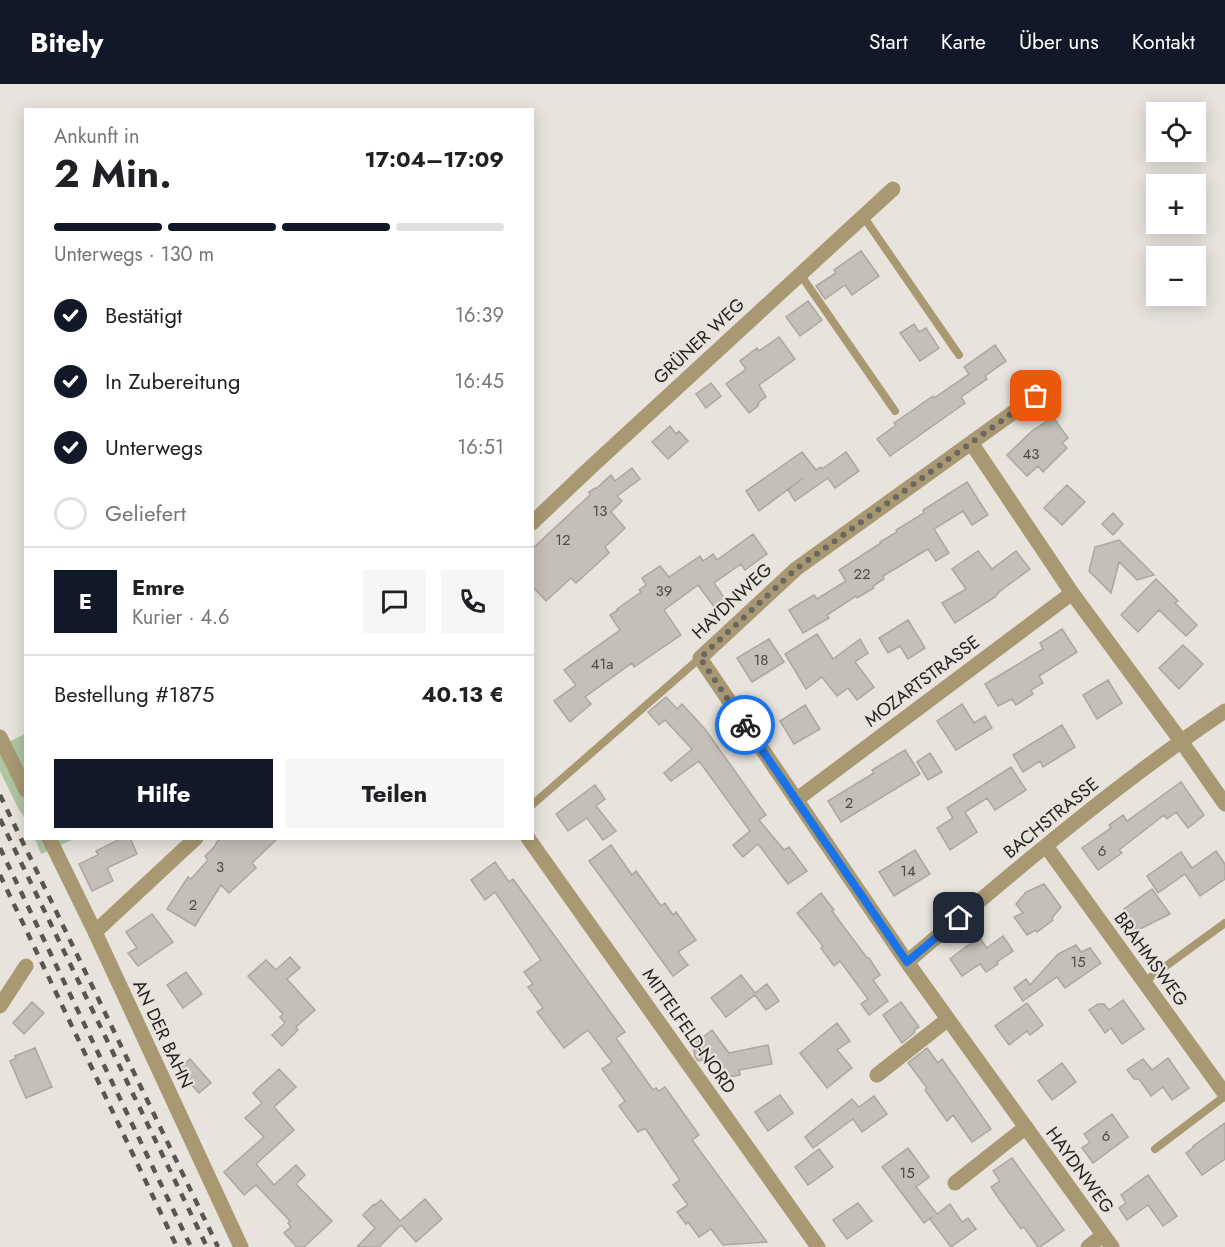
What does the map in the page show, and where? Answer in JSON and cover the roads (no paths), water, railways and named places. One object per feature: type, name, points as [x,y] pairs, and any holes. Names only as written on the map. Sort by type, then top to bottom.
[{"type":"street","name":"GRÜNER WEG","points":[[534,521],[893,189]]},
{"type":"street","name":"HAYDNWEG","points":[[1036,396],[796,569],[700,658],[907,962],[1108,1241],[1088,1247]]},
{"type":"street","points":[[972,444],[1072,593],[1225,804]]},
{"type":"street","name":"MOZARTSTRASSE","points":[[796,800],[1072,593]]},
{"type":"street","name":"BACHSTRASSE","points":[[907,962],[1046,846],[1180,741],[1225,711]]},
{"type":"street","points":[[0,737],[24,786]]},
{"type":"street","name":"AN DER BAHN","points":[[50,840],[241,1247]]},
{"type":"street","points":[[95,932],[194,840]]},
{"type":"street","name":"MITTELFELD-NORD","points":[[529,840],[818,1247]]},
{"type":"street","name":"BRAHMSWEG","points":[[1046,846],[1225,1095]]},
{"type":"street","points":[[0,1006],[26,966]]},
{"type":"street","points":[[877,1075],[948,1019]]},
{"type":"street","name":"HAYDNWEG","points":[[956,1183],[1026,1127]]},
{"type":"lane","points":[[863,216],[959,355]]},
{"type":"lane","points":[[800,274],[895,411]]},
{"type":"lane","points":[[534,803],[700,658]]},
{"type":"lane","points":[[1144,982],[1225,923]]},
{"type":"lane","points":[[1155,1149],[1225,1095]]},
{"type":"railway","points":[[0,795],[218,1247]]},
{"type":"railway","points":[[0,819],[207,1247]]},
{"type":"railway","points":[[0,848],[191,1247]]},
{"type":"railway","points":[[0,875],[177,1247]]}]
